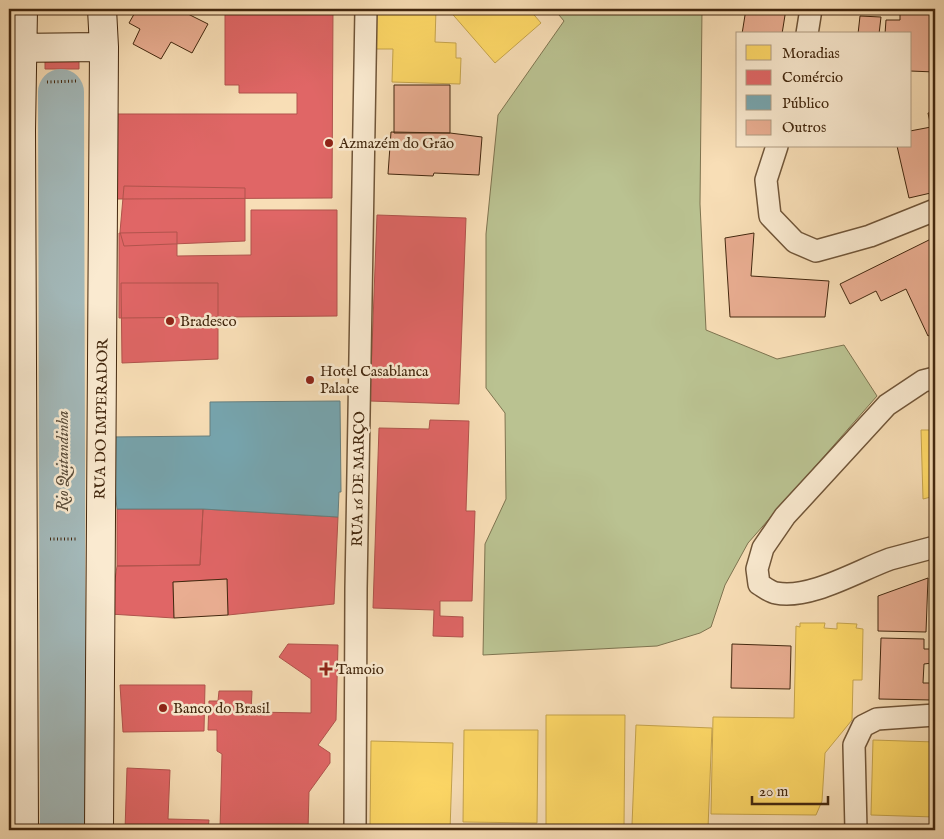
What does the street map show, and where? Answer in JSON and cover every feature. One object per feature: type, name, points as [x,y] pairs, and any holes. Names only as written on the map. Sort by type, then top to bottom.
[{"type":"main road","points":[[24,9],[16,48],[22,83],[15,127],[22,539],[24,830]]},
{"type":"main road","name":"RUA DO IMPERADOR","points":[[99,830],[99,539],[104,80],[102,9]]},
{"type":"main road","points":[[16,48],[104,46]]},
{"type":"street","name":"RUA 16 DE MARÇO","points":[[355,830],[356,589],[366,9]]},
{"type":"street","points":[[807,32],[810,9]]},
{"type":"street","points":[[776,148],[766,180],[770,216],[796,242],[816,251],[870,236],[935,210]]},
{"type":"street","points":[[935,378],[923,381],[887,404],[785,516],[763,548],[757,569],[759,584],[776,593],[796,593],[833,583],[890,559],[935,547]]},
{"type":"street","points":[[856,830],[854,745],[863,726],[877,719],[935,715]]},
{"type":"path","points":[[22,83],[104,80]]},
{"type":"path","points":[[22,539],[99,539]]},
{"type":"green space","points":[[554,9],[702,9],[700,204],[706,330],[777,359],[844,345],[877,396],[748,543],[725,585],[711,627],[700,633],[657,646],[483,655],[485,544],[506,499],[505,413],[486,388],[486,234],[498,115],[564,21]]},
{"type":"building: Moradias","points":[[373,9],[436,9],[435,42],[456,43],[456,58],[461,58],[460,84],[392,82],[393,49],[372,49]]},
{"type":"building: Moradias","points":[[448,9],[529,9],[541,23],[495,63]]},
{"type":"building: Moradias","points":[[921,430],[935,430],[935,496],[923,499]]},
{"type":"building: Moradias","points":[[800,623],[825,623],[824,628],[837,629],[837,623],[857,624],[856,628],[863,629],[862,680],[853,680],[852,720],[825,753],[822,801],[816,815],[711,814],[713,717],[794,718],[796,626],[800,627]]},
{"type":"building: Moradias","points":[[546,715],[625,715],[624,828],[546,827]]},
{"type":"building: Moradias","points":[[636,725],[712,728],[708,828],[632,825]]},
{"type":"building: Moradias","points":[[464,730],[538,730],[537,823],[463,822]]},
{"type":"building: Moradias","points":[[873,740],[935,742],[935,817],[871,815]]},
{"type":"building: Moradias","points":[[371,741],[453,743],[450,830],[370,829]]},
{"type":"building: Comércio","points":[[225,9],[333,9],[332,198],[117,199],[117,114],[297,114],[297,93],[239,93],[239,85],[225,85]]},
{"type":"building: Comércio","points":[[45,56],[79,56],[79,69],[45,69]]},
{"type":"building: Comércio","points":[[124,186],[245,188],[245,241],[124,246],[120,232]]},
{"type":"building: Comércio","points":[[251,210],[337,210],[337,316],[119,318],[119,233],[177,232],[177,256],[251,255]]},
{"type":"building: Comércio","points":[[377,215],[466,218],[459,404],[370,401]]},
{"type":"building: Comércio","name":"Bradesco","points":[[121,283],[218,283],[218,359],[122,363]]},
{"type":"building: Comércio","points":[[430,420],[469,421],[466,511],[475,511],[472,601],[440,601],[440,616],[463,617],[463,637],[433,636],[434,610],[373,608],[379,428],[429,429]]},
{"type":"building: Comércio","points":[[117,509],[203,509],[200,565],[117,566]]},
{"type":"building: Comércio","points":[[203,509],[338,517],[334,604],[228,615],[227,579],[173,582],[174,618],[110,614],[117,566],[200,565]]},
{"type":"building: Comércio","points":[[288,644],[338,645],[336,720],[318,745],[330,753],[330,763],[309,792],[308,830],[223,830],[220,828],[222,754],[217,751],[217,730],[208,730],[209,701],[218,701],[219,691],[252,691],[251,712],[311,713],[311,679],[279,657]]},
{"type":"building: Comércio","name":"Banco do Brasil","points":[[120,685],[205,685],[204,731],[123,732]]},
{"type":"building: Comércio","points":[[127,768],[170,770],[168,819],[209,820],[208,830],[125,830]]},
{"type":"building: Público","points":[[340,401],[341,492],[339,492],[338,517],[203,509],[117,509],[110,437],[210,436],[210,402]]},
{"type":"building: Outros","points":[[137,9],[188,9],[186,13],[208,24],[192,53],[171,42],[161,59],[133,44],[140,29],[129,23]]},
{"type":"building: Outros","points":[[746,9],[786,9],[782,32],[742,32]]},
{"type":"building: Outros","points":[[900,9],[935,9],[935,72],[912,71],[912,32],[885,32],[886,20],[900,20]]},
{"type":"building: Outros","points":[[860,16],[881,17],[879,32],[858,32]]},
{"type":"building: Outros","points":[[394,85],[450,85],[450,133],[394,133]]},
{"type":"building: Outros","points":[[935,112],[935,192],[909,198],[897,148],[912,148],[912,131],[931,127],[928,113]]},
{"type":"building: Outros","points":[[391,132],[450,133],[482,137],[479,175],[434,173],[433,176],[388,174]]},
{"type":"building: Outros","points":[[754,233],[751,276],[829,281],[825,317],[730,317],[725,238]]},
{"type":"building: Outros","points":[[935,237],[935,332],[928,336],[906,289],[881,301],[876,291],[850,304],[840,284]]},
{"type":"building: Outros","points":[[928,578],[926,632],[878,631],[878,596]]},
{"type":"building: Outros","points":[[227,579],[228,615],[174,618],[173,582]]},
{"type":"building: Outros","points":[[881,638],[924,639],[924,649],[932,649],[932,663],[924,664],[923,683],[933,683],[932,700],[879,699]]},
{"type":"building: Outros","points":[[732,644],[791,646],[790,689],[731,688]]},
{"type":"waterway","name":"Rio Quitandinha","points":[[61,92],[63,830]]},
{"type":"place","name":"Azmazém do Grão","points":[[329,143]]},
{"type":"place","name":"Bradesco","points":[[170,321]]},
{"type":"place","name":"Hotel Casablanca Palace","points":[[310,380]]},
{"type":"place","name":"Tamoio","points":[[326,669]]},
{"type":"place","name":"Banco do Brasil","points":[[163,708]]}]
